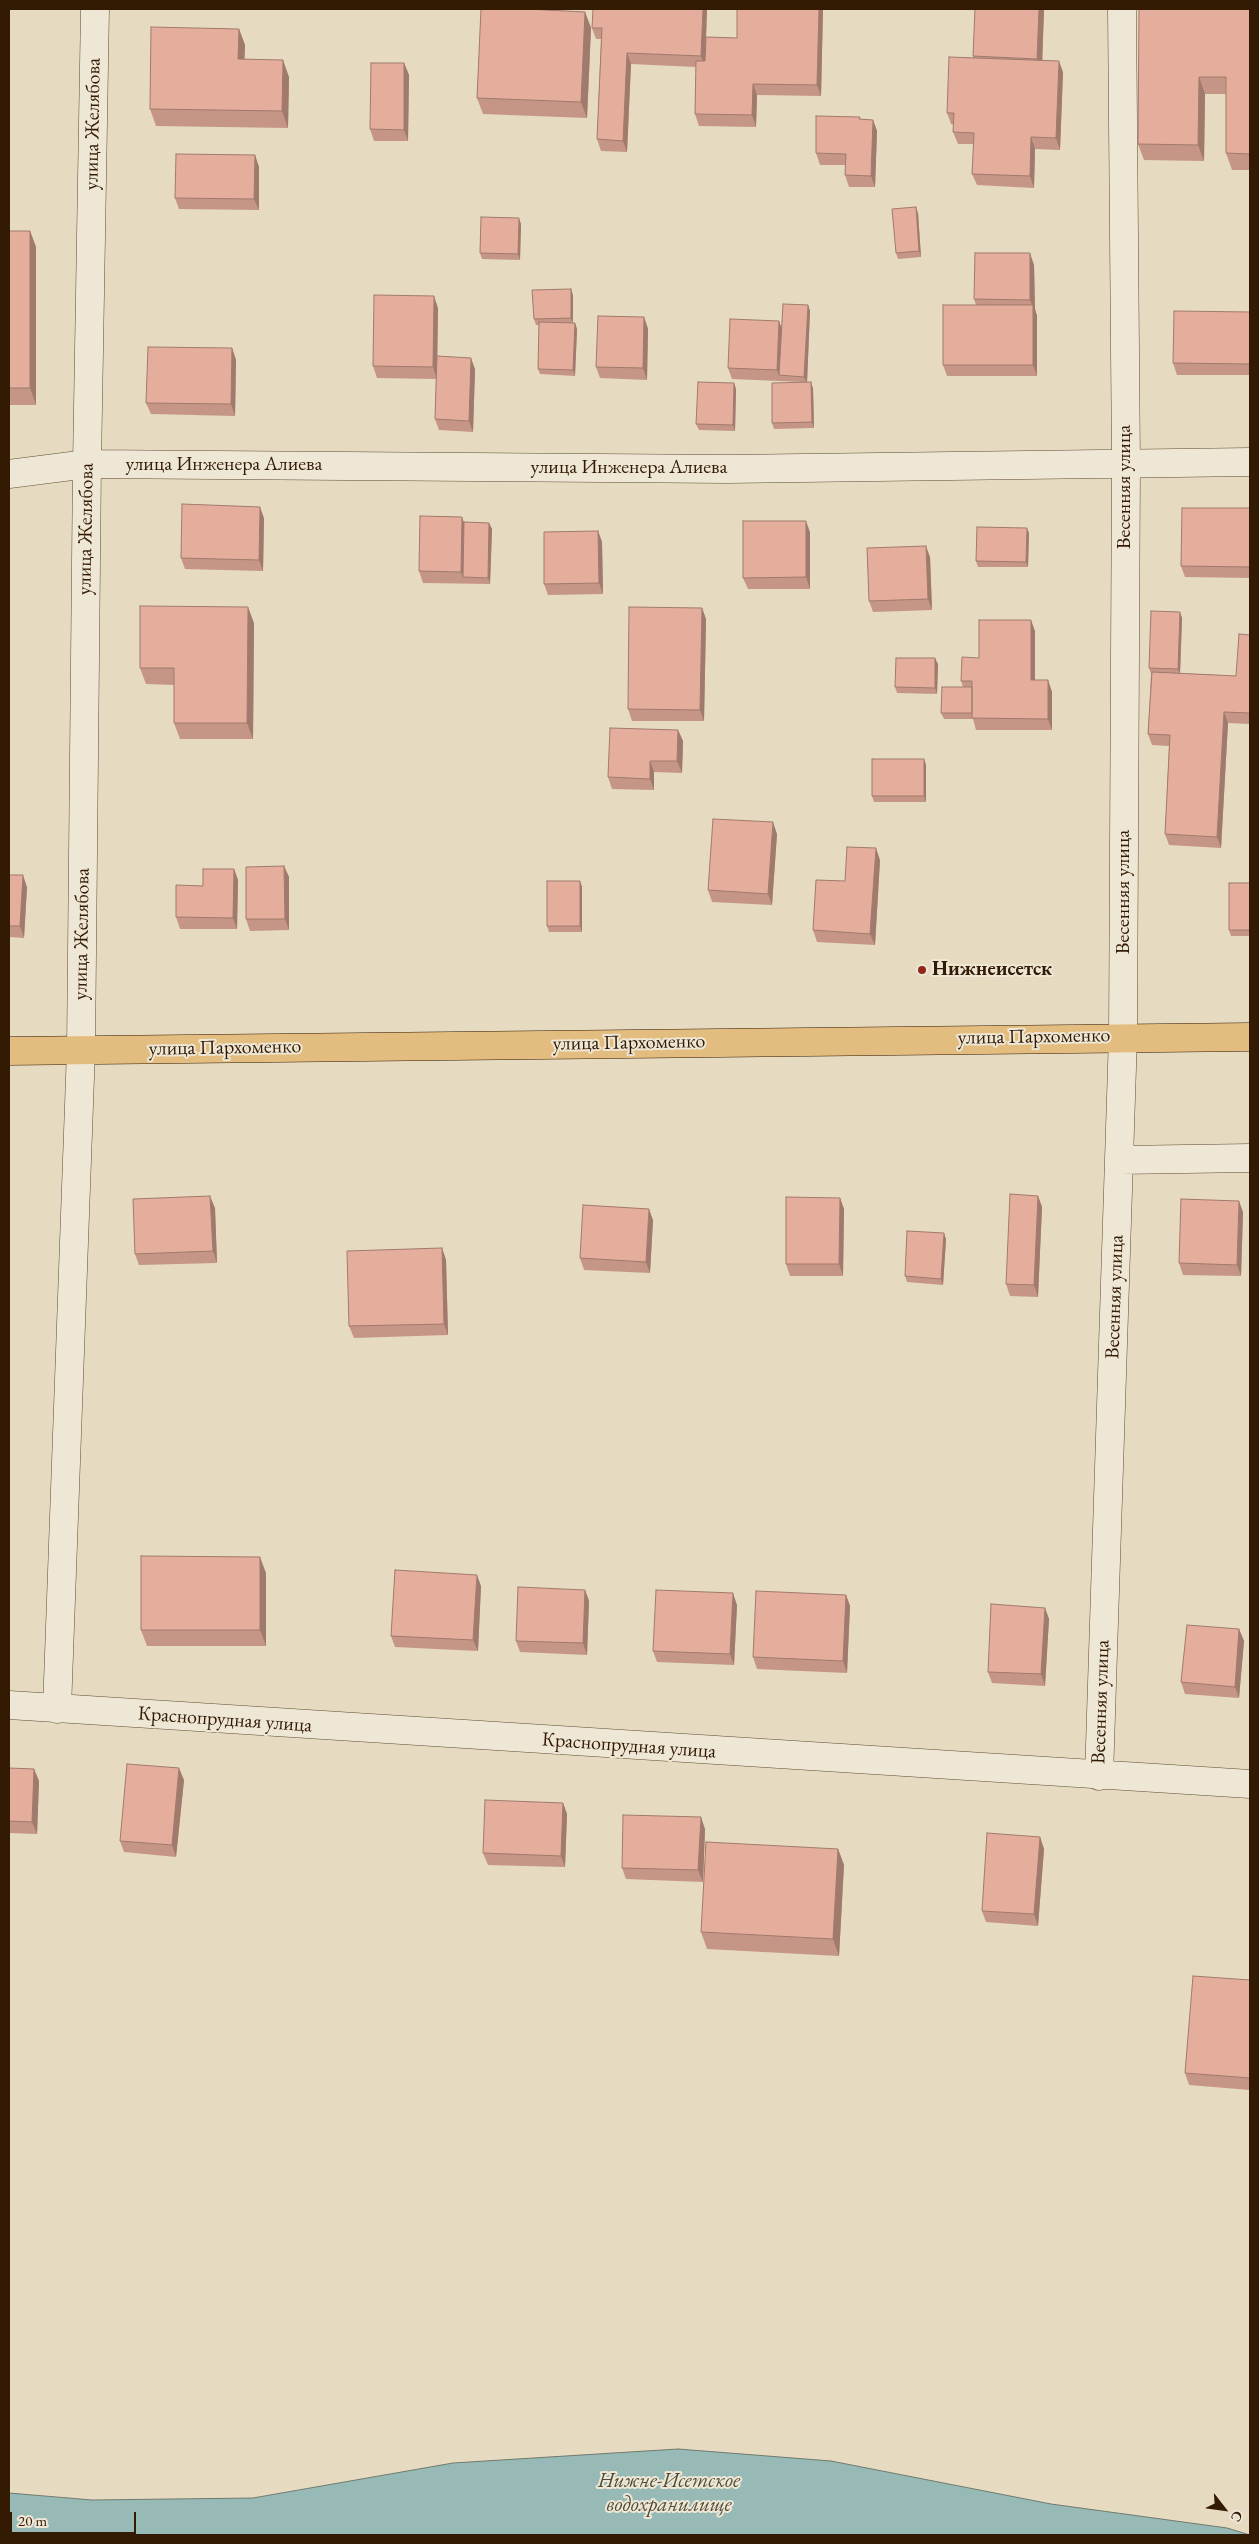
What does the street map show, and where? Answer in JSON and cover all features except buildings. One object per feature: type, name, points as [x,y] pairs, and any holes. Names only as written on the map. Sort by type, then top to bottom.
[{"type":"main road","name":"улица Пархоменко","points":[[9,1051],[1123,1036],[1250,1037]]},
{"type":"street","name":"улица Желябова","points":[[57,1709],[81,1050],[87,464],[95,9]]},
{"type":"street","name":"Весенняя улица","points":[[1099,1776],[1123,1036],[1126,464],[1122,9]]},
{"type":"street","name":"улица Инженера Алиева","points":[[9,474],[87,464],[728,469],[1250,462]]},
{"type":"street","points":[[1119,1160],[1250,1158]]},
{"type":"street","name":"Краснопрудная улица","points":[[9,1705],[1099,1776],[1250,1784]]},
{"type":"water","name":"Нижне-Исетское водохранилище","points":[[678,2449],[831,2461],[1051,2504],[1227,2528],[1250,2535],[9,2535],[9,2493],[92,2500],[253,2498],[453,2463]]},
{"type":"place","name":"Нижнеисетск","points":[[922,970]]}]
